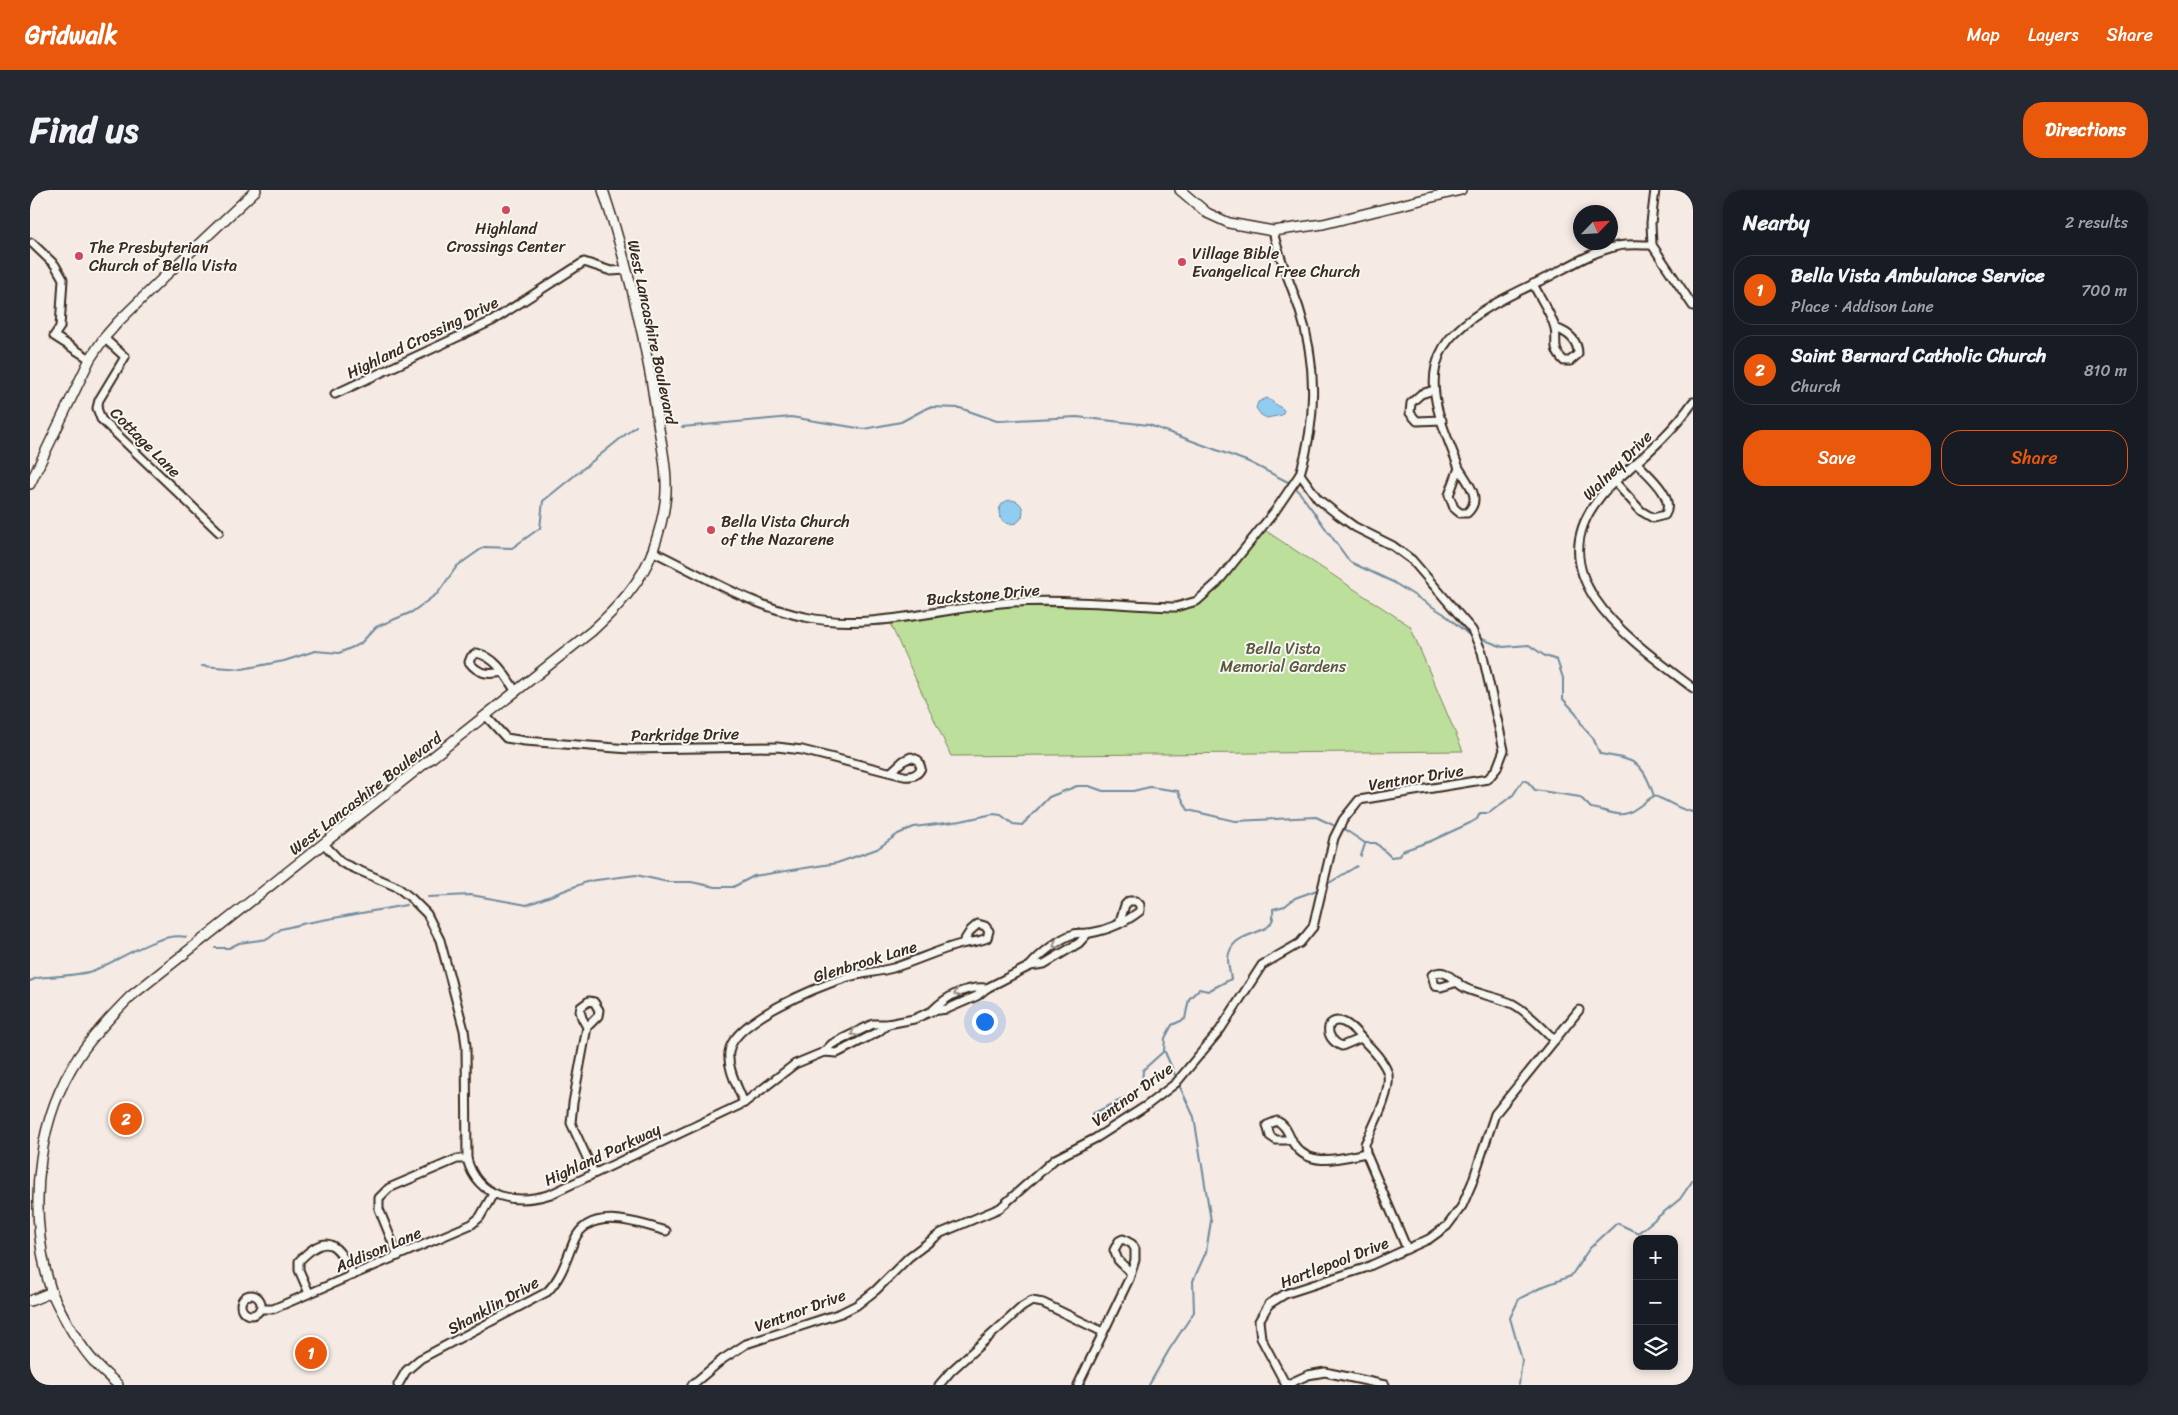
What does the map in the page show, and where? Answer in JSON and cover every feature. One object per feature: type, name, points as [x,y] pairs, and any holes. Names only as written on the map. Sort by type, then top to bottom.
[{"type":"main road","points":[[30,484],[90,360],[104,338],[144,296],[256,190]]},
{"type":"main road","name":"West Lancashire Boulevard","points":[[118,1385],[96,1364],[79,1341],[52,1292],[42,1254],[36,1210],[38,1166],[46,1127],[64,1083],[78,1057],[102,1025],[131,996],[486,716],[611,614],[632,589],[652,552],[664,508],[666,483],[654,388],[626,270],[602,190]]},
{"type":"main road","points":[[1180,190],[1207,213],[1229,223],[1273,231],[1323,224],[1461,190]]},
{"type":"main road","points":[[30,1301],[52,1292]]},
{"type":"street","points":[[1655,190],[1651,223],[1652,245],[1693,306]]},
{"type":"street","points":[[1273,231],[1277,251],[1305,327],[1314,382],[1311,430],[1300,474]]},
{"type":"street","points":[[32,243],[55,265],[63,279],[60,327],[54,336],[90,360]]},
{"type":"street","points":[[1459,468],[1449,495],[1454,508],[1460,513],[1467,513],[1475,504],[1475,498],[1459,468],[1442,420],[1434,390],[1436,367],[1442,350],[1457,331],[1475,317],[1533,284],[1594,254],[1619,246],[1652,245]]},
{"type":"street","name":"Highland Crossing Drive","points":[[336,394],[492,322],[584,262],[611,271],[626,270]]},
{"type":"street","points":[[1533,284],[1555,328],[1557,354],[1564,361],[1570,361],[1578,354],[1576,342],[1569,335],[1555,328]]},
{"type":"street","name":"Cottage Lane","points":[[104,338],[125,357],[99,400],[97,408],[101,419],[220,532]]},
{"type":"street","points":[[1434,390],[1421,394],[1411,403],[1410,413],[1417,421],[1442,420]]},
{"type":"street","name":"Walney Drive","points":[[1693,402],[1668,434],[1601,496],[1588,514],[1582,530],[1579,554],[1583,578],[1599,606],[1621,630],[1647,653],[1693,688]]},
{"type":"street","points":[[1615,482],[1647,515],[1652,518],[1665,515],[1668,505],[1664,494],[1637,463]]},
{"type":"street","name":"Buckstone Drive","points":[[652,552],[775,609],[805,618],[828,621],[870,620],[967,607],[1034,601],[1176,607],[1197,601],[1217,583],[1274,511],[1300,474]]},
{"type":"street","name":"Ventnor Drive","points":[[692,1385],[723,1359],[746,1344],[841,1313],[857,1304],[876,1290],[909,1257],[941,1233],[1000,1208],[1055,1159],[1096,1138],[1146,1106],[1176,1083],[1220,1030],[1262,965],[1300,943],[1313,927],[1334,838],[1343,820],[1359,800],[1488,779],[1497,768],[1504,750],[1482,652],[1472,630],[1412,560],[1394,546],[1355,527],[1337,514],[1318,498],[1300,474]]},
{"type":"street","points":[[502,672],[516,692]]},
{"type":"street","name":"Parkridge Drive","points":[[486,716],[506,738],[525,741],[629,749],[776,747],[802,750],[891,772]]},
{"type":"street","points":[[324,844],[342,864],[397,888],[411,898],[427,914],[440,940],[464,1030],[466,1046],[467,1159],[470,1169],[480,1184],[492,1194]]},
{"type":"street","name":"Highland Parkway","points":[[492,1194],[518,1199],[540,1198],[551,1194],[744,1103],[795,1064],[824,1052],[832,1044],[873,1024],[888,1024],[914,1019],[932,1011],[947,1009],[977,996],[986,988],[1030,966],[1044,964],[1079,943],[1088,933],[1119,924]]},
{"type":"street","name":"Glenbrook Lane","points":[[744,1103],[730,1066],[729,1051],[734,1039],[765,1014],[803,995],[850,977],[891,969],[962,944]]},
{"type":"street","points":[[1458,982],[1465,988],[1487,994],[1514,1005],[1554,1040]]},
{"type":"street","name":"Hartlepool Drive","points":[[1286,1385],[1262,1338],[1259,1321],[1269,1304],[1285,1294],[1365,1268],[1429,1239],[1447,1226],[1462,1206],[1472,1183],[1495,1114],[1579,1010]]},
{"type":"street","points":[[1361,1038],[1342,1046],[1334,1043],[1329,1037],[1328,1030],[1331,1024],[1338,1021],[1345,1022],[1361,1038],[1381,1060],[1388,1074],[1387,1090],[1365,1144],[1366,1153],[1407,1249]]},
{"type":"street","points":[[587,1027],[571,1124],[594,1173]]},
{"type":"street","points":[[1292,1140],[1299,1152],[1315,1159],[1327,1160],[1366,1153]]},
{"type":"street","points":[[398,1256],[379,1209],[379,1198],[389,1188],[457,1159],[467,1159]]},
{"type":"street","name":"Addison Lane","points":[[260,1308],[273,1308],[472,1224],[480,1217],[492,1194]]},
{"type":"street","name":"Shanklin Drive","points":[[398,1385],[406,1371],[420,1359],[547,1292],[561,1276],[575,1239],[584,1226],[607,1220],[623,1220],[666,1231]]},
{"type":"street","points":[[309,1293],[299,1270],[300,1261],[312,1247],[322,1244],[335,1246],[341,1251],[353,1275]]},
{"type":"street","points":[[1078,1385],[1131,1273]]},
{"type":"street","points":[[939,1385],[951,1370],[1022,1307],[1032,1301],[1043,1303],[1103,1332]]},
{"type":"street","points":[[1286,1385],[1308,1376],[1325,1372],[1385,1385]]},
{"type":"green space","name":"Bella Vista Memorial Gardens","points":[[1263,529],[1410,626],[1463,751],[951,756],[889,621],[1007,606],[1180,609],[1198,603],[1213,592]]},
{"type":"water","points":[[1267,398],[1284,410],[1282,415],[1267,418],[1261,415],[1256,408],[1258,402]]},
{"type":"water","points":[[1011,500],[1020,503],[1023,512],[1020,521],[1011,524],[1002,521],[999,512],[1002,503]]},
{"type":"waterway","points":[[682,427],[791,417],[864,429],[901,422],[929,407],[960,408],[997,421],[1077,417],[1149,425],[1249,462],[1288,482]]},
{"type":"waterway","points":[[202,666],[242,669],[284,661],[315,651],[339,653],[360,644],[376,627],[412,612],[438,593],[457,566],[484,547],[512,548],[540,528],[543,501],[636,426]]},
{"type":"waterway","points":[[1297,489],[1350,562],[1393,582],[1444,614],[1468,634]]},
{"type":"waterway","points":[[1482,639],[1503,647],[1529,645],[1545,656],[1557,660],[1563,678],[1563,699],[1576,713],[1583,727],[1593,738],[1600,754],[1622,758],[1636,764],[1645,775],[1654,796]]},
{"type":"waterway","points":[[1344,829],[1365,843],[1376,843],[1391,857],[1399,856],[1402,851],[1431,841],[1470,823],[1477,819],[1480,813],[1489,813],[1513,795],[1523,780],[1528,782],[1535,790],[1580,797],[1591,808],[1614,813],[1628,813],[1654,796],[1693,812]]},
{"type":"waterway","points":[[428,897],[471,895],[527,905],[589,881],[636,875],[668,882],[691,882],[715,887],[733,887],[754,876],[837,863],[877,849],[898,834],[914,827],[961,821],[993,814],[1001,815],[1013,824],[1022,825],[1049,797],[1077,786],[1089,786],[1103,791],[1133,791],[1150,787],[1178,791],[1188,810],[1235,821],[1316,817],[1333,825]]},
{"type":"waterway","points":[[1361,856],[1365,844]]},
{"type":"waterway","points":[[1329,883],[1357,866]]},
{"type":"waterway","points":[[1092,1114],[1131,1095],[1142,1084],[1143,1070],[1164,1051],[1165,1038],[1172,1025],[1185,1019],[1189,999],[1199,989],[1208,991],[1231,979],[1228,959],[1230,950],[1235,943],[1241,938],[1263,930],[1268,926],[1273,920],[1273,909],[1285,906],[1295,898],[1317,890]]},
{"type":"waterway","points":[[215,948],[229,948],[239,943],[268,939],[281,929],[306,923],[406,905]]},
{"type":"waterway","points":[[30,981],[37,978],[86,973],[151,943],[175,936],[186,937]]},
{"type":"waterway","points":[[1165,1052],[1175,1075]]},
{"type":"waterway","points":[[1149,1385],[1194,1312],[1193,1281],[1206,1252],[1211,1221],[1194,1117],[1180,1087]]},
{"type":"waterway","points":[[1519,1385],[1522,1360],[1510,1318],[1519,1299],[1544,1286],[1571,1276],[1589,1249],[1617,1223],[1638,1233],[1680,1199],[1693,1180]]},
{"type":"place","name":"Highland Crossings Center","points":[[506,210]]},
{"type":"place","name":"The Presbyterian Church of Bella Vista","points":[[79,256]]},
{"type":"place","name":"Village Bible Evangelical Free Church","points":[[1182,262]]},
{"type":"place","name":"Bella Vista Church of the Nazarene","points":[[711,530]]},
{"type":"place","name":"Saint Bernard Catholic Church","points":[[126,1119]]},
{"type":"place","name":"Bella Vista Ambulance Service","points":[[311,1353]]}]
